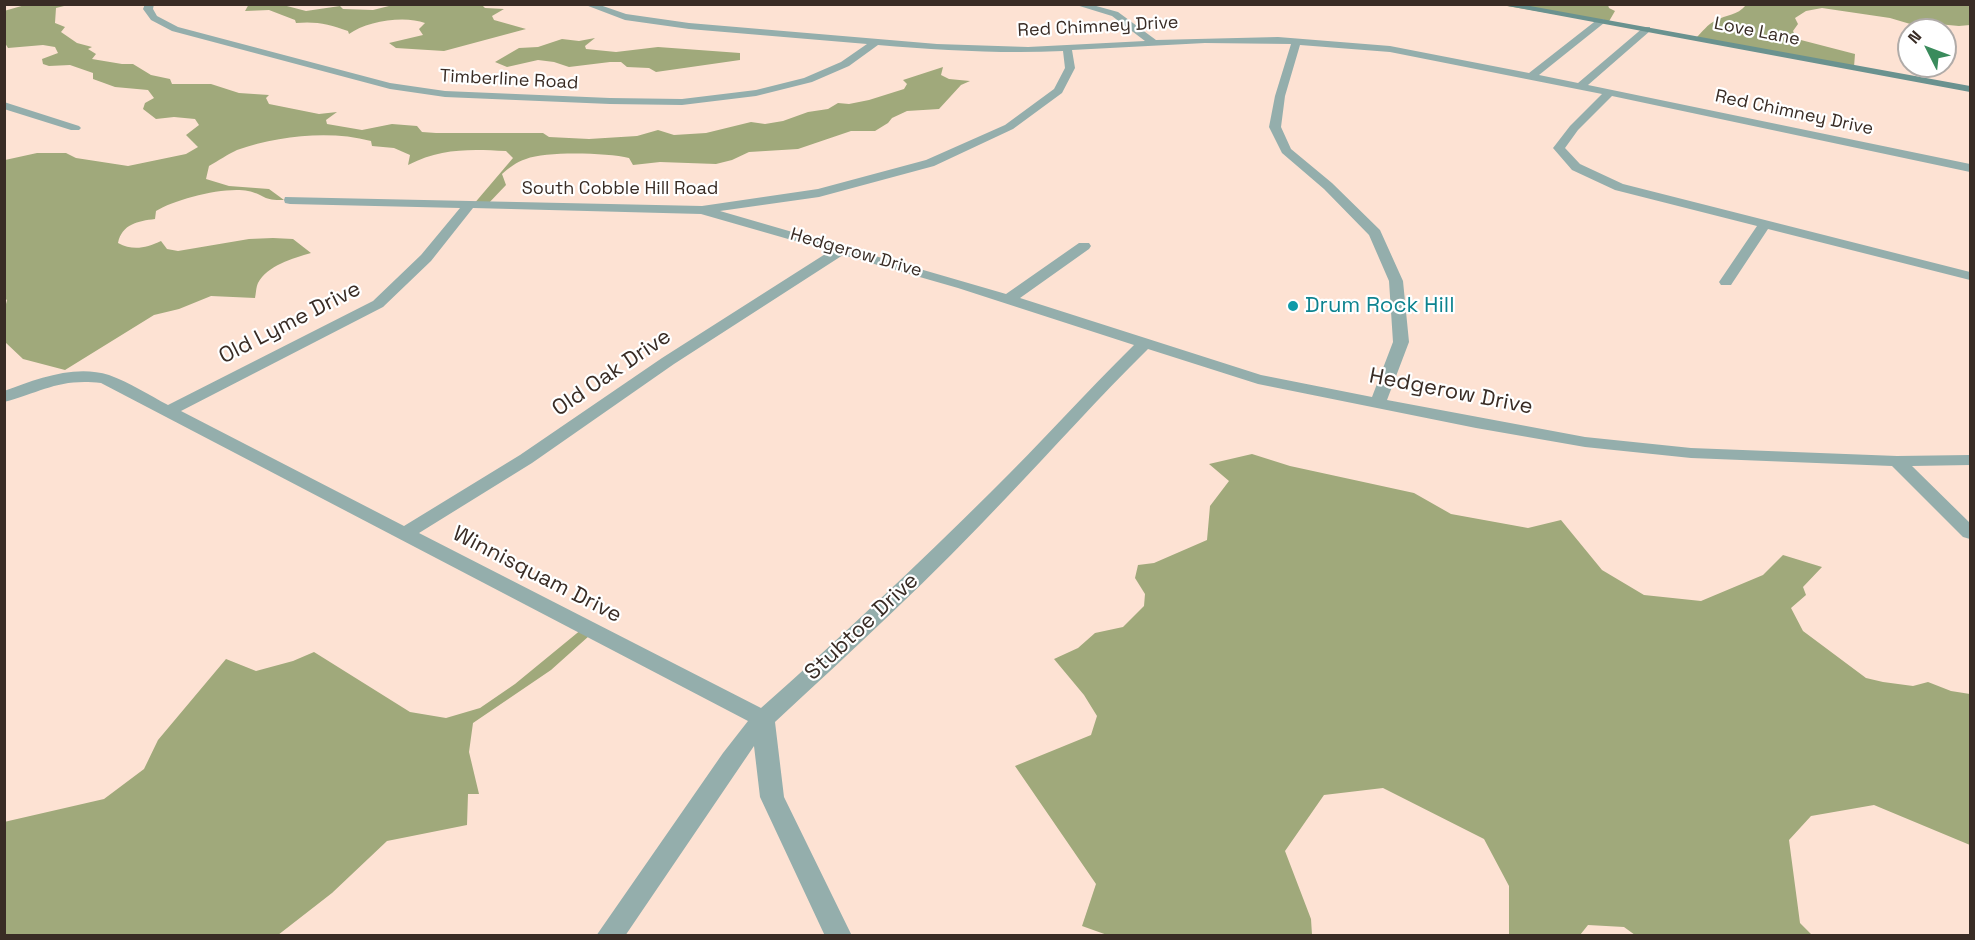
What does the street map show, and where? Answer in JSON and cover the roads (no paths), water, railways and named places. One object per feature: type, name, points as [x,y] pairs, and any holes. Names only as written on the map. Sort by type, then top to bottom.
[{"type":"street","name":"Timberline Road","points":[[150,4],[148,9],[154,18],[175,28],[390,86],[445,94],[529,100],[682,102],[756,93],[808,80],[827,72],[845,64],[876,42]]},
{"type":"street","name":"Red Chimney Drive","points":[[587,4],[625,17],[689,26],[937,47],[1028,50],[1205,40],[1296,42],[1390,50],[1531,75],[1971,168]]},
{"type":"street","points":[[1077,4],[1115,14],[1154,43]]},
{"type":"street","name":"Love Lane","points":[[1501,4],[1971,89]]},
{"type":"street","points":[[1531,75],[1601,21]]},
{"type":"street","points":[[1580,86],[1647,29]]},
{"type":"street","points":[[1296,42],[1280,96],[1275,128],[1286,151],[1328,186],[1374,233],[1396,281],[1401,342],[1378,402]]},
{"type":"street","name":"South Cobble Hill Road","points":[[290,200],[702,210],[819,193],[930,163],[1009,127],[1058,91],[1071,68],[1067,47]]},
{"type":"street","points":[[1610,92],[1574,128],[1559,148],[1576,167],[1619,187],[1971,276]]},
{"type":"street","points":[[4,105],[75,128]]},
{"type":"street","name":"Old Lyme Drive","points":[[168,411],[378,304],[426,258],[468,206]]},
{"type":"street","name":"Hedgerow Drive","points":[[702,210],[843,249],[1009,299],[1258,379],[1585,442],[1691,453],[1897,461],[1971,460]]},
{"type":"street","points":[[1726,282],[1764,225]]},
{"type":"street","points":[[1009,299],[1084,246]]},
{"type":"street","name":"Old Oak Drive","points":[[406,533],[526,459],[668,360],[843,249]]},
{"type":"street","name":"Stubtoe Drive","points":[[609,936],[646,886],[731,759],[763,719],[877,616],[1000,494],[1088,399],[1145,343]]},
{"type":"street","name":"Winnisquam Drive","points":[[4,397],[42,382],[79,375],[105,380],[406,533],[763,719]]},
{"type":"street","points":[[1897,461],[1971,533]]},
{"type":"street","points":[[763,719],[772,797],[839,936]]},
{"type":"place","name":"Drum Rock Hill","points":[[1293,306]]}]
